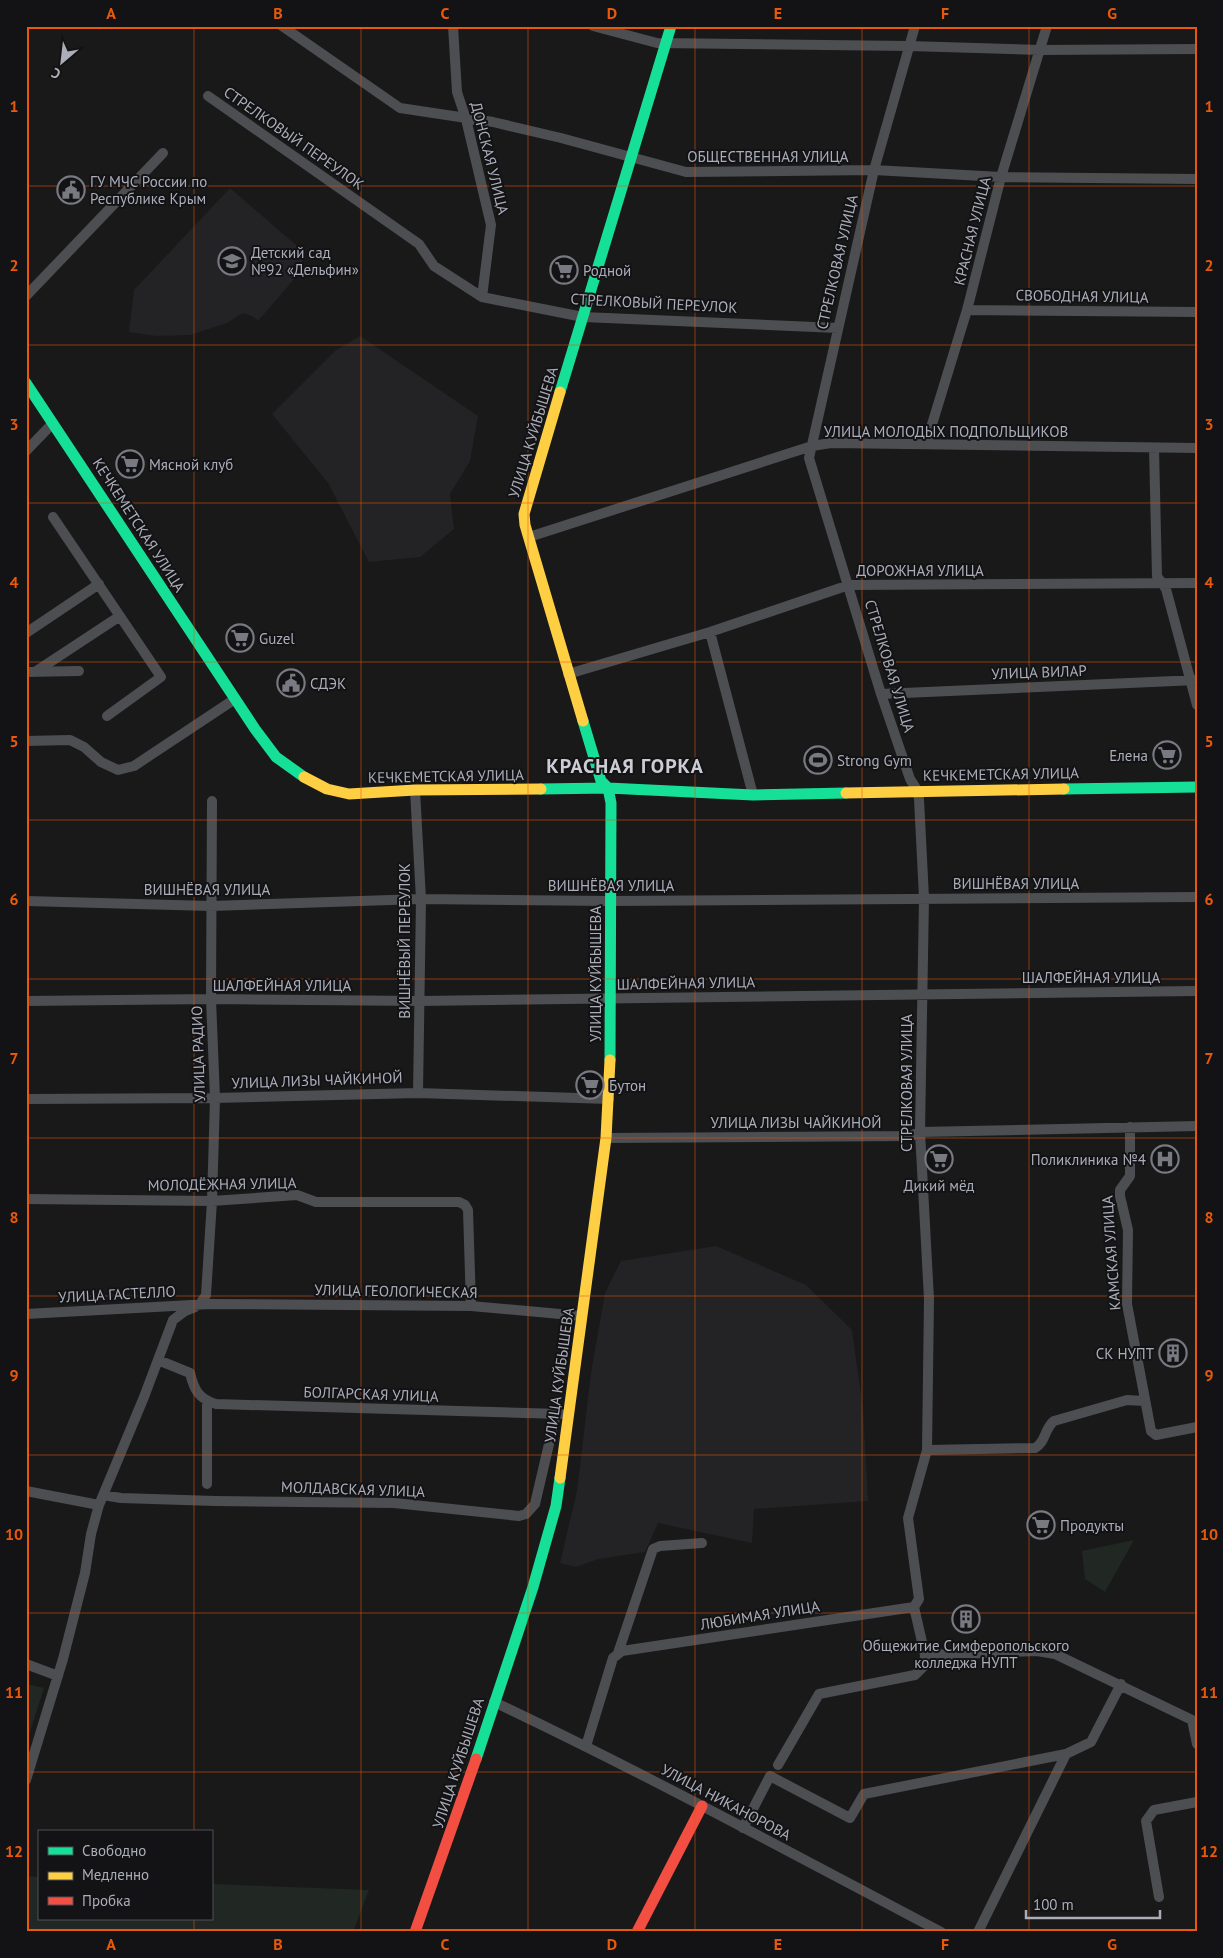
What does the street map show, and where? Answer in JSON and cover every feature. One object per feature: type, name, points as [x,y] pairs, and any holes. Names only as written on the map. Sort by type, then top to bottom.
[{"type":"main road","name":"УЛИЦА КУЙБЫШЕВА","points":[[415,1932],[448,1841],[533,1587],[556,1506],[570,1415],[606,1138],[609,1099],[612,999],[611,803],[608,788],[602,781],[568,674],[524,514],[671,26]]},
{"type":"main road","name":"КЕЧКЕМЕТСКАЯ УЛИЦА","points":[[26,383],[255,729],[276,756],[309,780],[327,789],[349,794],[415,790],[608,788],[752,795],[917,790],[1197,787]]},
{"type":"main road","points":[[637,1932],[702,1806]]},
{"type":"street","name":"ОБЩЕСТВЕННАЯ УЛИЦА","points":[[282,26],[400,108],[493,122],[561,138],[686,172],[874,170],[1001,177],[1197,179]]},
{"type":"street","name":"ДОНСКАЯ УЛИЦА","points":[[453,26],[457,92],[466,119],[491,225],[482,297]]},
{"type":"street","points":[[593,26],[657,43],[909,46],[1040,50],[1197,49]]},
{"type":"street","name":"СТРЕЛКОВАЯ УЛИЦА","points":[[915,26],[874,170],[810,458],[882,694],[910,779],[917,790],[924,898],[920,1132],[929,1299],[928,1450],[908,1518],[919,1599],[914,1607],[925,1655]]},
{"type":"street","name":"КРАСНАЯ УЛИЦА","points":[[926,444],[967,310],[1001,177],[1047,26]]},
{"type":"street","name":"СТРЕЛКОВЫЙ ПЕРЕУЛОК","points":[[208,96],[419,244],[434,266],[482,297],[583,316],[838,328]]},
{"type":"street","points":[[26,296],[163,153]]},
{"type":"street","name":"СВОБОДНАЯ УЛИЦА","points":[[967,310],[1197,312]]},
{"type":"street","points":[[26,451],[53,423]]},
{"type":"street","name":"УЛИЦА МОЛОДЫХ ПОДПОЛЬЩИКОВ","points":[[529,537],[812,446],[831,443],[1197,448]]},
{"type":"street","points":[[1154,448],[1157,576],[1166,589],[1194,681],[1197,705]]},
{"type":"street","points":[[54,518],[161,677],[107,716]]},
{"type":"street","name":"ДОРОЖНАЯ УЛИЦА","points":[[568,674],[710,632],[849,585],[1197,583]]},
{"type":"street","points":[[26,633],[99,584]]},
{"type":"street","points":[[31,672],[120,616]]},
{"type":"street","points":[[710,632],[752,795]]},
{"type":"street","points":[[31,672],[79,671]]},
{"type":"street","name":"УЛИЦА ВИЛАР","points":[[882,694],[1194,681]]},
{"type":"street","points":[[26,741],[70,740],[84,747],[101,762],[118,770],[134,766],[234,699]]},
{"type":"street","name":"ВИШНЁВЫЙ ПЕРЕУЛОК","points":[[415,790],[421,899],[418,1092]]},
{"type":"street","name":"УЛИЦА РАДИО","points":[[205,1304],[212,1201],[215,1098],[211,999],[212,801]]},
{"type":"street","name":"ВИШНЁВАЯ УЛИЦА","points":[[26,901],[211,906],[421,899],[610,901],[1197,897]]},
{"type":"street","name":"ШАЛФЕЙНАЯ УЛИЦА","points":[[26,1000],[420,1001],[1197,991]]},
{"type":"street","name":"УЛИЦА ЛИЗЫ ЧАЙКИНОЙ","points":[[26,1099],[215,1098],[418,1092],[609,1099]]},
{"type":"street","name":"УЛИЦА ЛИЗЫ ЧАЙКИНОЙ","points":[[606,1138],[910,1136],[920,1132],[1197,1126]]},
{"type":"street","name":"КАМСКАЯ УЛИЦА","points":[[1130,1128],[1130,1176],[1120,1190],[1120,1196],[1128,1230],[1127,1304],[1144,1401],[1151,1431],[1156,1435],[1197,1427]]},
{"type":"street","name":"МОЛОДЁЖНАЯ УЛИЦА","points":[[26,1199],[212,1201],[297,1195],[316,1202],[462,1203],[468,1210],[471,1306]]},
{"type":"street","points":[[26,1780],[58,1676],[85,1573],[91,1534],[101,1500],[173,1320],[184,1311],[205,1304]]},
{"type":"street","name":"УЛИЦА ГЕОЛОГИЧЕСКАЯ","points":[[205,1304],[471,1306],[582,1316]]},
{"type":"street","name":"УЛИЦА ГАСТЕЛЛО","points":[[26,1314],[205,1304]]},
{"type":"street","points":[[158,1360],[190,1373],[195,1390],[207,1402],[207,1484]]},
{"type":"street","points":[[928,1450],[1035,1448],[1041,1444],[1046,1430],[1054,1421],[1127,1400],[1144,1401]]},
{"type":"street","name":"БОЛГАРСКАЯ УЛИЦА","points":[[207,1402],[216,1404],[570,1415]]},
{"type":"street","name":"МОЛДАВСКАЯ УЛИЦА","points":[[26,1491],[101,1500],[121,1498],[394,1503],[519,1516],[526,1514],[535,1504],[556,1414]]},
{"type":"street","points":[[586,1746],[653,1550],[660,1546],[702,1543]]},
{"type":"street","name":"ЛЮБИМАЯ УЛИЦА","points":[[616,1656],[914,1607]]},
{"type":"street","points":[[778,1766],[819,1694],[915,1675],[924,1666],[925,1655],[1045,1651],[1121,1684],[1192,1720],[1197,1744]]},
{"type":"street","points":[[26,1664],[58,1676]]},
{"type":"street","points":[[743,1828],[770,1776],[850,1818],[864,1794],[1066,1754],[1091,1742],[1121,1684]]},
{"type":"street","name":"УЛИЦА НИКАНОРОВА","points":[[494,1702],[586,1746],[941,1932]]},
{"type":"street","points":[[978,1932],[1066,1754]]},
{"type":"street","points":[[1159,1897],[1146,1821],[1154,1810],[1197,1802]]},
{"type":"shaded area","name":"Детский сад №92 «Дельфин»","points":[[230,188],[304,252],[301,271],[258,321],[254,317],[243,313],[227,323],[190,335],[156,336],[129,332],[134,290]]},
{"type":"shaded area","points":[[360,336],[478,416],[470,461],[450,494],[454,529],[420,557],[369,562],[328,483],[272,414],[335,351]]},
{"type":"shaded area","points":[[716,1246],[806,1285],[852,1330],[863,1409],[868,1501],[754,1509],[752,1543],[658,1523],[645,1552],[598,1559],[576,1567],[560,1563],[577,1491],[591,1373],[605,1293],[621,1261]]},
{"type":"shaded area","points":[[1134,1540],[1105,1592],[1085,1579],[1082,1551]]},
{"type":"shaded area","points":[[26,1684],[44,1688],[26,1744]]},
{"type":"shaded area","points":[[26,1876],[38,1877],[38,1920],[212,1920],[212,1884],[369,1890],[353,1932],[26,1932]]},
{"type":"traffic: fast","points":[[560,392],[671,26]]},
{"type":"traffic: fast","points":[[26,383],[255,729],[276,757],[304,777]]},
{"type":"traffic: fast","points":[[583,721],[601,781],[608,788],[611,803],[610,1060]]},
{"type":"traffic: fast","points":[[1064,789],[1197,787]]},
{"type":"traffic: fast","points":[[541,789],[608,788],[753,795],[846,793]]},
{"type":"traffic: fast","points":[[476,1759],[533,1587],[556,1506],[560,1478]]},
{"type":"traffic: slow","points":[[560,392],[524,514],[525,525],[583,721]]},
{"type":"traffic: slow","points":[[304,777],[327,789],[349,794],[415,790],[541,789]]},
{"type":"traffic: slow","points":[[846,793],[1064,789]]},
{"type":"traffic: slow","points":[[560,1478],[606,1138],[610,1060]]},
{"type":"traffic: jam","points":[[415,1932],[476,1759]]},
{"type":"traffic: jam","points":[[637,1932],[702,1806]]},
{"type":"place","name":"ГУ МЧС России по Республике Крым","points":[[71,190]]},
{"type":"place","name":"Детский сад №92 «Дельфин»","points":[[232,261]]},
{"type":"place","name":"Родной","points":[[564,270]]},
{"type":"place","name":"Мясной клуб","points":[[130,464]]},
{"type":"place","name":"Guzel","points":[[240,638]]},
{"type":"place","name":"СДЭК","points":[[291,683]]},
{"type":"place","name":"Елена","points":[[1167,755]]},
{"type":"place","name":"Strong Gym","points":[[818,760]]},
{"type":"place","name":"Бутон","points":[[590,1085]]},
{"type":"place","name":"Дикий мёд","points":[[939,1159]]},
{"type":"place","name":"Поликлиника №4","points":[[1165,1159]]},
{"type":"place","name":"СК НУПТ","points":[[1173,1353]]},
{"type":"place","name":"Продукты","points":[[1041,1525]]},
{"type":"place","name":"Общежитие Симферопольского колледжа НУПТ","points":[[966,1619]]},
{"type":"district","name":"КРАСНАЯ ГОРКА","points":[[625,766]]}]
